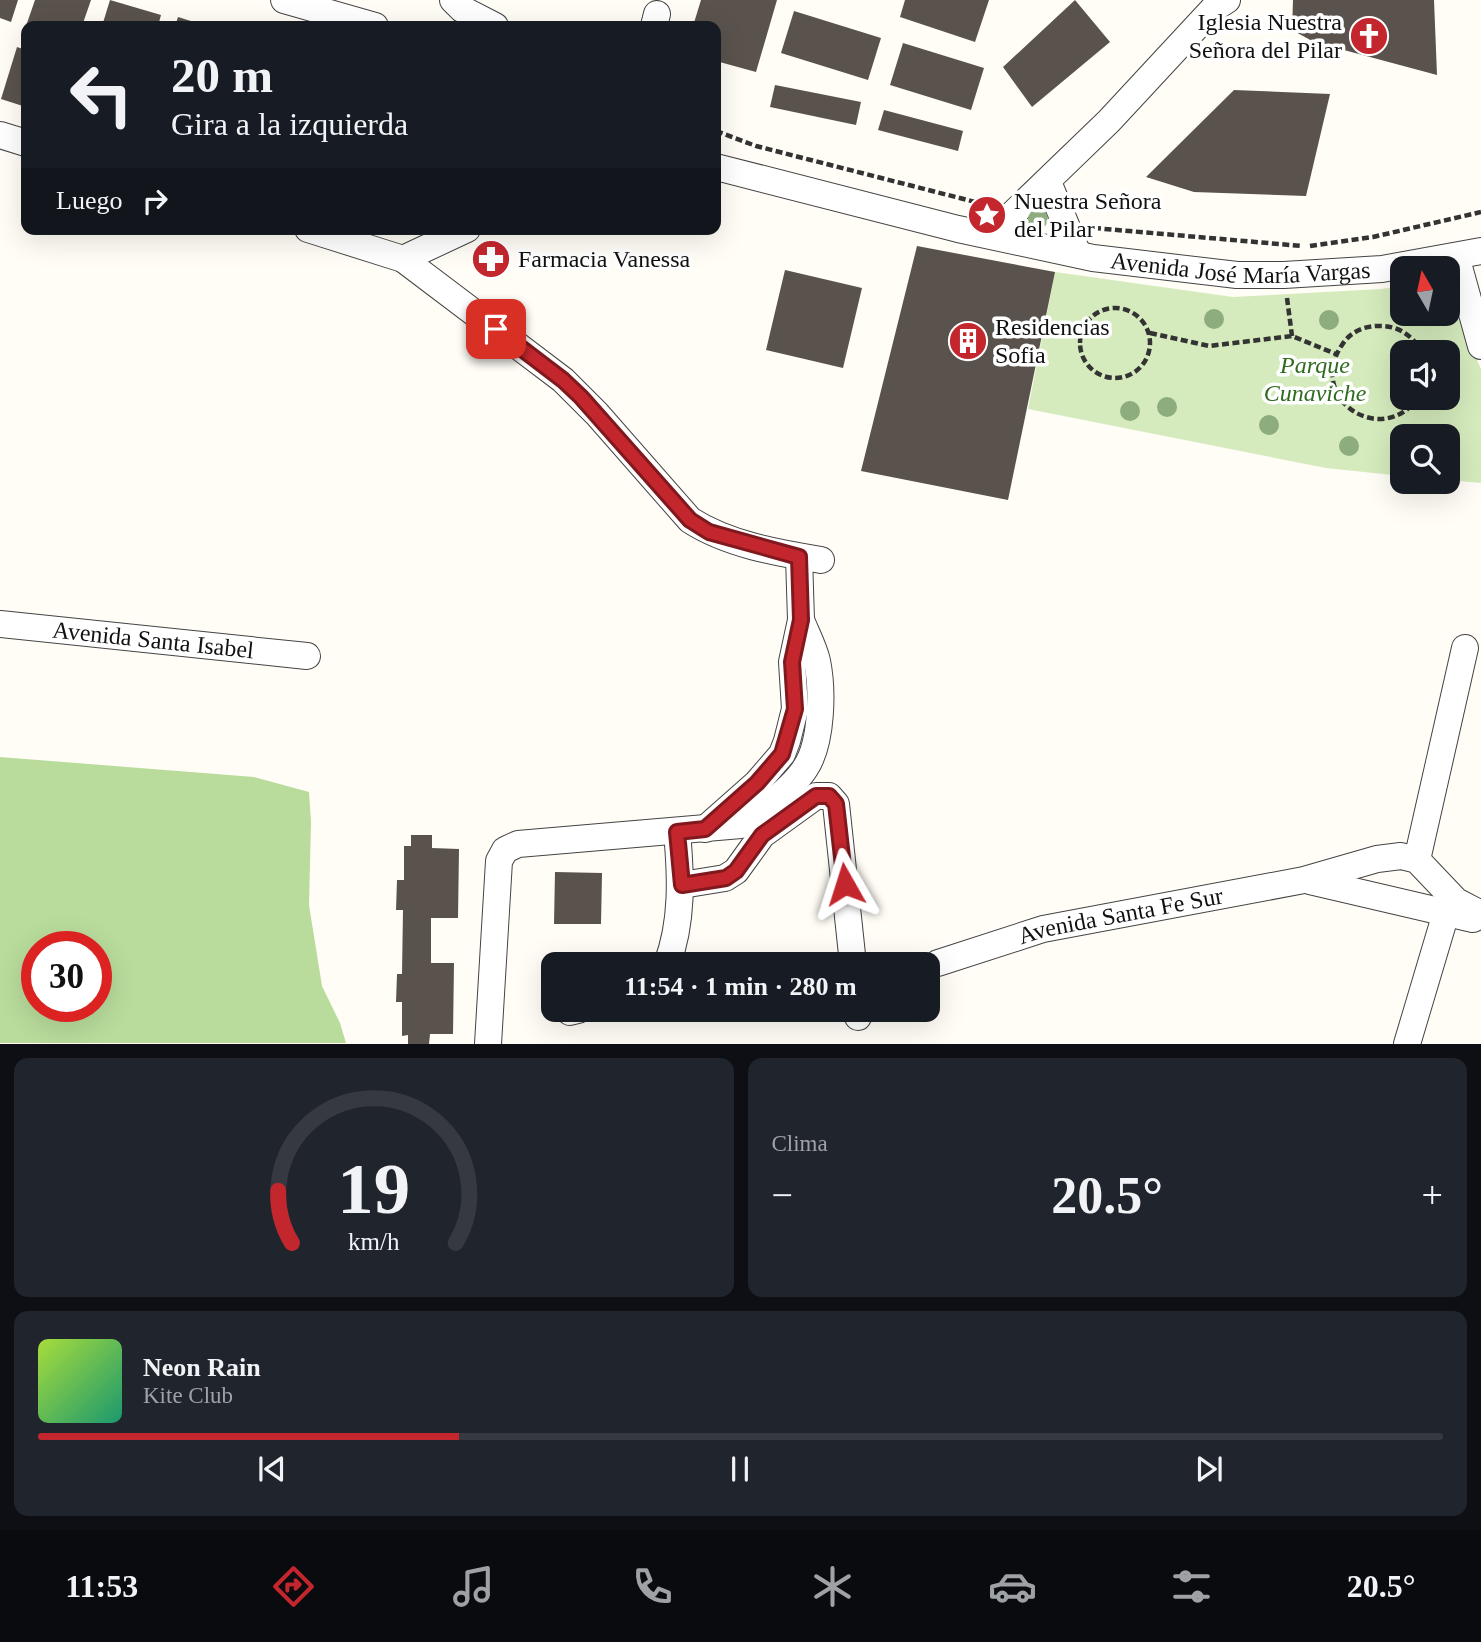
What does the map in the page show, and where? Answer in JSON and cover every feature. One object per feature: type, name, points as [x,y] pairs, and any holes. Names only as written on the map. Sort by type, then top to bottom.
[{"type":"street","points":[[284,0],[358,21]]},
{"type":"street","points":[[453,0],[463,9],[486,21]]},
{"type":"street","points":[[992,234],[1048,182],[1213,9],[1227,0]]},
{"type":"street","points":[[0,135],[21,141]]},
{"type":"street","name":"Avenida José María Vargas","points":[[721,168],[958,229],[992,234],[1093,258],[1237,275],[1382,269],[1469,253]]},
{"type":"street","points":[[1048,182],[1078,254]]},
{"type":"street","points":[[327,235],[403,259],[563,380],[589,405],[690,520],[719,535],[810,558],[792,662],[795,709],[782,754],[757,783],[705,829]]},
{"type":"street","points":[[403,259],[454,235]]},
{"type":"street","points":[[1469,253],[1481,346]]},
{"type":"street","points":[[488,1044],[499,861],[505,850],[519,844],[741,825],[772,802],[805,768],[815,747],[820,711],[817,660],[801,620]]},
{"type":"street","name":"Avenida Santa Isabel","points":[[0,624],[307,656]]},
{"type":"street","points":[[1465,648],[1417,860],[1456,901],[1481,914]]},
{"type":"street","points":[[782,754],[805,768]]},
{"type":"street","points":[[682,885],[726,878],[736,871],[762,835],[816,796],[829,796],[836,804],[852,952]]},
{"type":"street","points":[[672,952],[682,885],[677,832]]},
{"type":"street","name":"Avenida Santa Fe Sur","points":[[940,963],[1043,929],[1304,880],[1377,859],[1401,856],[1417,860]]},
{"type":"street","name":"Avenida Santa Fe Sur","points":[[1304,880],[1481,920]]},
{"type":"street","points":[[1407,1044],[1446,913]]},
{"type":"path","points":[[721,133],[756,146],[1016,212]]},
{"type":"path","points":[[1066,225],[1305,247],[1373,237],[1481,212]]},
{"type":"path","points":[[1284,275],[1292,335]]},
{"type":"path","points":[[1125,309],[1136,314],[1150,333],[1149,356],[1143,366],[1124,378],[1112,379],[1091,370],[1080,349],[1084,326],[1101,310],[1125,309]]},
{"type":"path","points":[[1408,410],[1399,416],[1383,420],[1367,418],[1352,411],[1341,400],[1334,385],[1332,369],[1336,354],[1344,341],[1356,331],[1370,326],[1400,329],[1413,340]]},
{"type":"path","points":[[1150,333],[1209,346],[1292,335],[1336,354]]},
{"type":"green space","name":"Parque Cunaviche","points":[[1055,272],[1233,297],[1390,288],[1390,326],[1460,326],[1460,321],[1481,369],[1481,483],[1460,481],[1460,424],[1390,424],[1390,475],[1326,468],[1028,409]]},
{"type":"green space","points":[[0,757],[254,777],[309,792],[309,905],[322,986],[340,1023],[346,1043],[0,1043]]},
{"type":"building","points":[[0,0],[18,0],[11,22],[0,18]]},
{"type":"building","points":[[35,0],[91,0],[84,21],[28,21]]},
{"type":"building","points":[[110,0],[161,15],[159,21],[104,21]]},
{"type":"building","points":[[701,0],[777,0],[756,72],[721,62],[721,21],[695,21]]},
{"type":"building","points":[[905,0],[989,0],[975,42],[900,17]]},
{"type":"building","points":[[1075,0],[1110,42],[1032,107],[1003,67]]},
{"type":"building","name":"Iglesia Nuestra Señora del Pilar","points":[[1293,0],[1434,0],[1437,75],[1314,42],[1292,30]]},
{"type":"building","points":[[794,11],[881,38],[868,80],[781,53]]},
{"type":"building","points":[[903,43],[984,68],[971,110],[890,85]]},
{"type":"building","points":[[17,47],[21,48],[21,105],[1,99]]},
{"type":"building","points":[[775,85],[861,102],[856,125],[770,107]]},
{"type":"building","points":[[1234,90],[1330,94],[1306,196],[1194,192],[1146,177]]},
{"type":"building","points":[[884,110],[963,131],[958,151],[878,130]]},
{"type":"building","name":"Residencias Sofia","points":[[917,246],[1055,272],[1008,500],[861,471]]},
{"type":"building","points":[[785,270],[862,288],[843,368],[766,350]]},
{"type":"building","points":[[411,835],[432,835],[432,848],[459,849],[458,918],[431,918],[431,963],[454,963],[453,1034],[430,1034],[429,1044],[408,1044],[408,1035],[402,1036],[402,1002],[396,1002],[397,974],[402,974],[403,910],[396,910],[397,880],[404,880],[404,846],[411,846]]},
{"type":"building","points":[[555,872],[602,873],[601,924],[554,924]]},
{"type":"place","name":"Iglesia Nuestra Señora del Pilar","points":[[1369,36]]},
{"type":"place","name":"Nuestra Señora del Pilar","points":[[987,215]]},
{"type":"place","name":"Farmacia Vanessa","points":[[491,259]]},
{"type":"place","name":"Residencias Sofia","points":[[968,341]]},
{"type":"route","points":[[496,329],[581,397],[690,520],[709,532],[799,557],[801,620],[792,662],[795,709],[787,741],[782,754],[757,783],[705,829],[677,832],[682,885],[726,878],[736,871],[762,835],[816,796],[829,796],[836,804],[845,884]]}]
